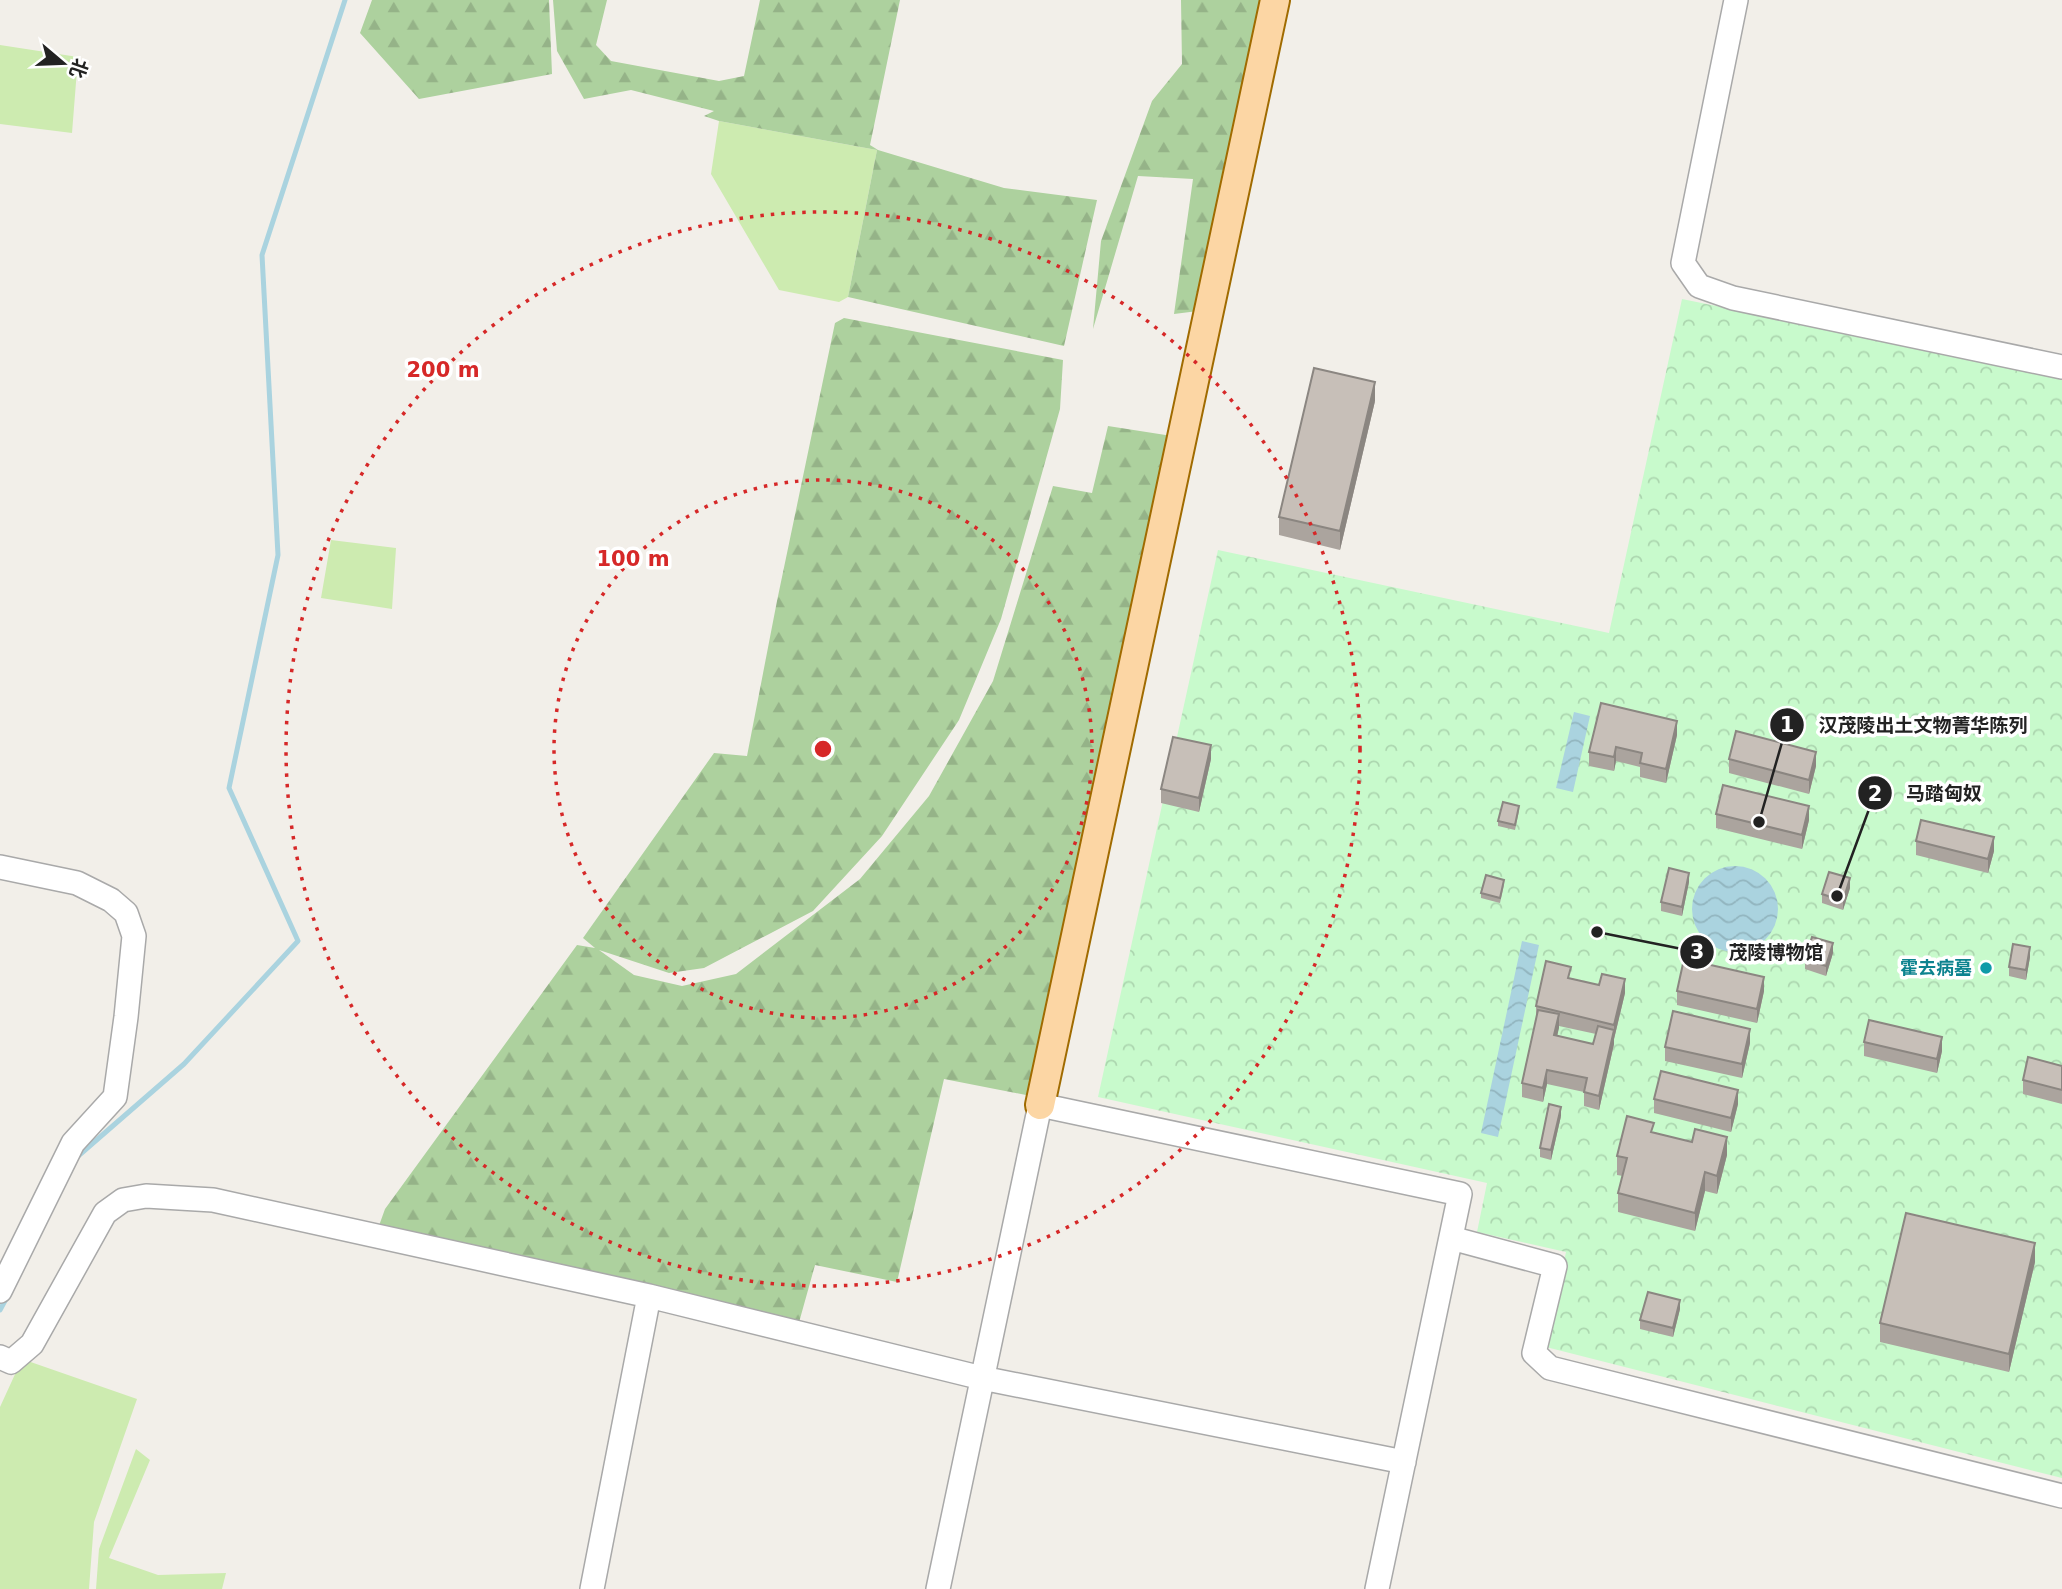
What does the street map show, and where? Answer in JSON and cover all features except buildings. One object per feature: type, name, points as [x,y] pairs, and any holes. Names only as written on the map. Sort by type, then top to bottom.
[{"type":"main road","points":[[1040,1105],[1275,0]]},
{"type":"street","points":[[1736,0],[1683,263],[1699,286],[1733,298],[2062,367]]},
{"type":"street","points":[[0,867],[77,883],[111,900],[126,913],[134,936],[115,1097],[73,1143],[0,1292]]},
{"type":"street","points":[[938,1589],[1040,1105],[1460,1194],[1377,1589]]},
{"type":"street","points":[[6,1359],[32,1344],[105,1213],[123,1200],[146,1196],[213,1200],[649,1296],[982,1378],[1404,1462]]},
{"type":"street","points":[[1451,1238],[1555,1266],[1534,1353],[1550,1368],[2062,1496]]},
{"type":"street","points":[[592,1589],[649,1296]]},
{"type":"green space","points":[[372,0],[549,0],[552,74],[419,99],[360,33]]},
{"type":"green space","points":[[553,0],[607,0],[596,45],[611,61],[719,81],[744,76],[760,0],[900,0],[870,145],[878,150],[1004,188],[1097,200],[1064,346],[848,297],[877,150],[719,121],[704,116],[714,111],[631,90],[584,99],[557,51]]},
{"type":"green space","points":[[1181,0],[1260,0],[1198,311],[1174,314],[1193,179],[1138,176],[1093,329],[1101,241],[1152,101],[1182,64]]},
{"type":"green space","points":[[0,45],[78,57],[72,133],[0,124]]},
{"type":"green space","points":[[719,121],[877,150],[848,297],[839,302],[779,290],[711,174]]},
{"type":"green space","points":[[1682,299],[2062,377],[2062,1478],[1546,1347],[1566,1252],[1477,1232],[1487,1183],[1098,1097],[1218,550],[1609,633]]},
{"type":"green space","points":[[844,318],[1063,360],[1060,409],[1001,619],[959,720],[882,836],[813,911],[704,968],[669,973],[599,950],[634,975],[682,986],[736,974],[860,879],[929,796],[993,681],[1053,486],[1092,493],[1108,426],[1172,436],[1036,1097],[944,1079],[897,1282],[815,1265],[798,1326],[376,1234],[385,1209],[577,945],[595,948],[583,938],[714,753],[747,756],[835,323]]},
{"type":"green space","points":[[331,540],[396,548],[392,609],[321,598]]},
{"type":"green space","points":[[22,1359],[137,1399],[94,1522],[89,1589],[0,1589],[0,1407]]},
{"type":"green space","points":[[136,1449],[150,1460],[109,1558],[158,1575],[226,1573],[222,1589],[96,1589],[99,1549]]},
{"type":"water","points":[[1574,712],[1590,716],[1573,792],[1556,788]]},
{"type":"water","points":[[1727,866],[1743,866],[1766,878],[1775,892],[1778,909],[1775,926],[1766,940],[1743,952],[1727,952],[1711,945],[1699,933],[1692,917],[1692,901],[1699,885],[1711,873]]},
{"type":"water","points":[[1522,941],[1539,945],[1498,1137],[1481,1133]]},
{"type":"waterway","points":[[77,1157],[184,1064],[298,941],[229,788],[278,555],[262,255],[345,0]]},
{"type":"waterway","points":[[0,1310],[7,1297]]},
{"type":"place","name":"汉茂陵出土文物菁华陈列","points":[[1759,822]]},
{"type":"place","name":"马踏匈奴","points":[[1837,896]]},
{"type":"place","name":"茂陵博物馆","points":[[1597,932]]},
{"type":"place","name":"霍去病墓","points":[[1986,968]]}]
